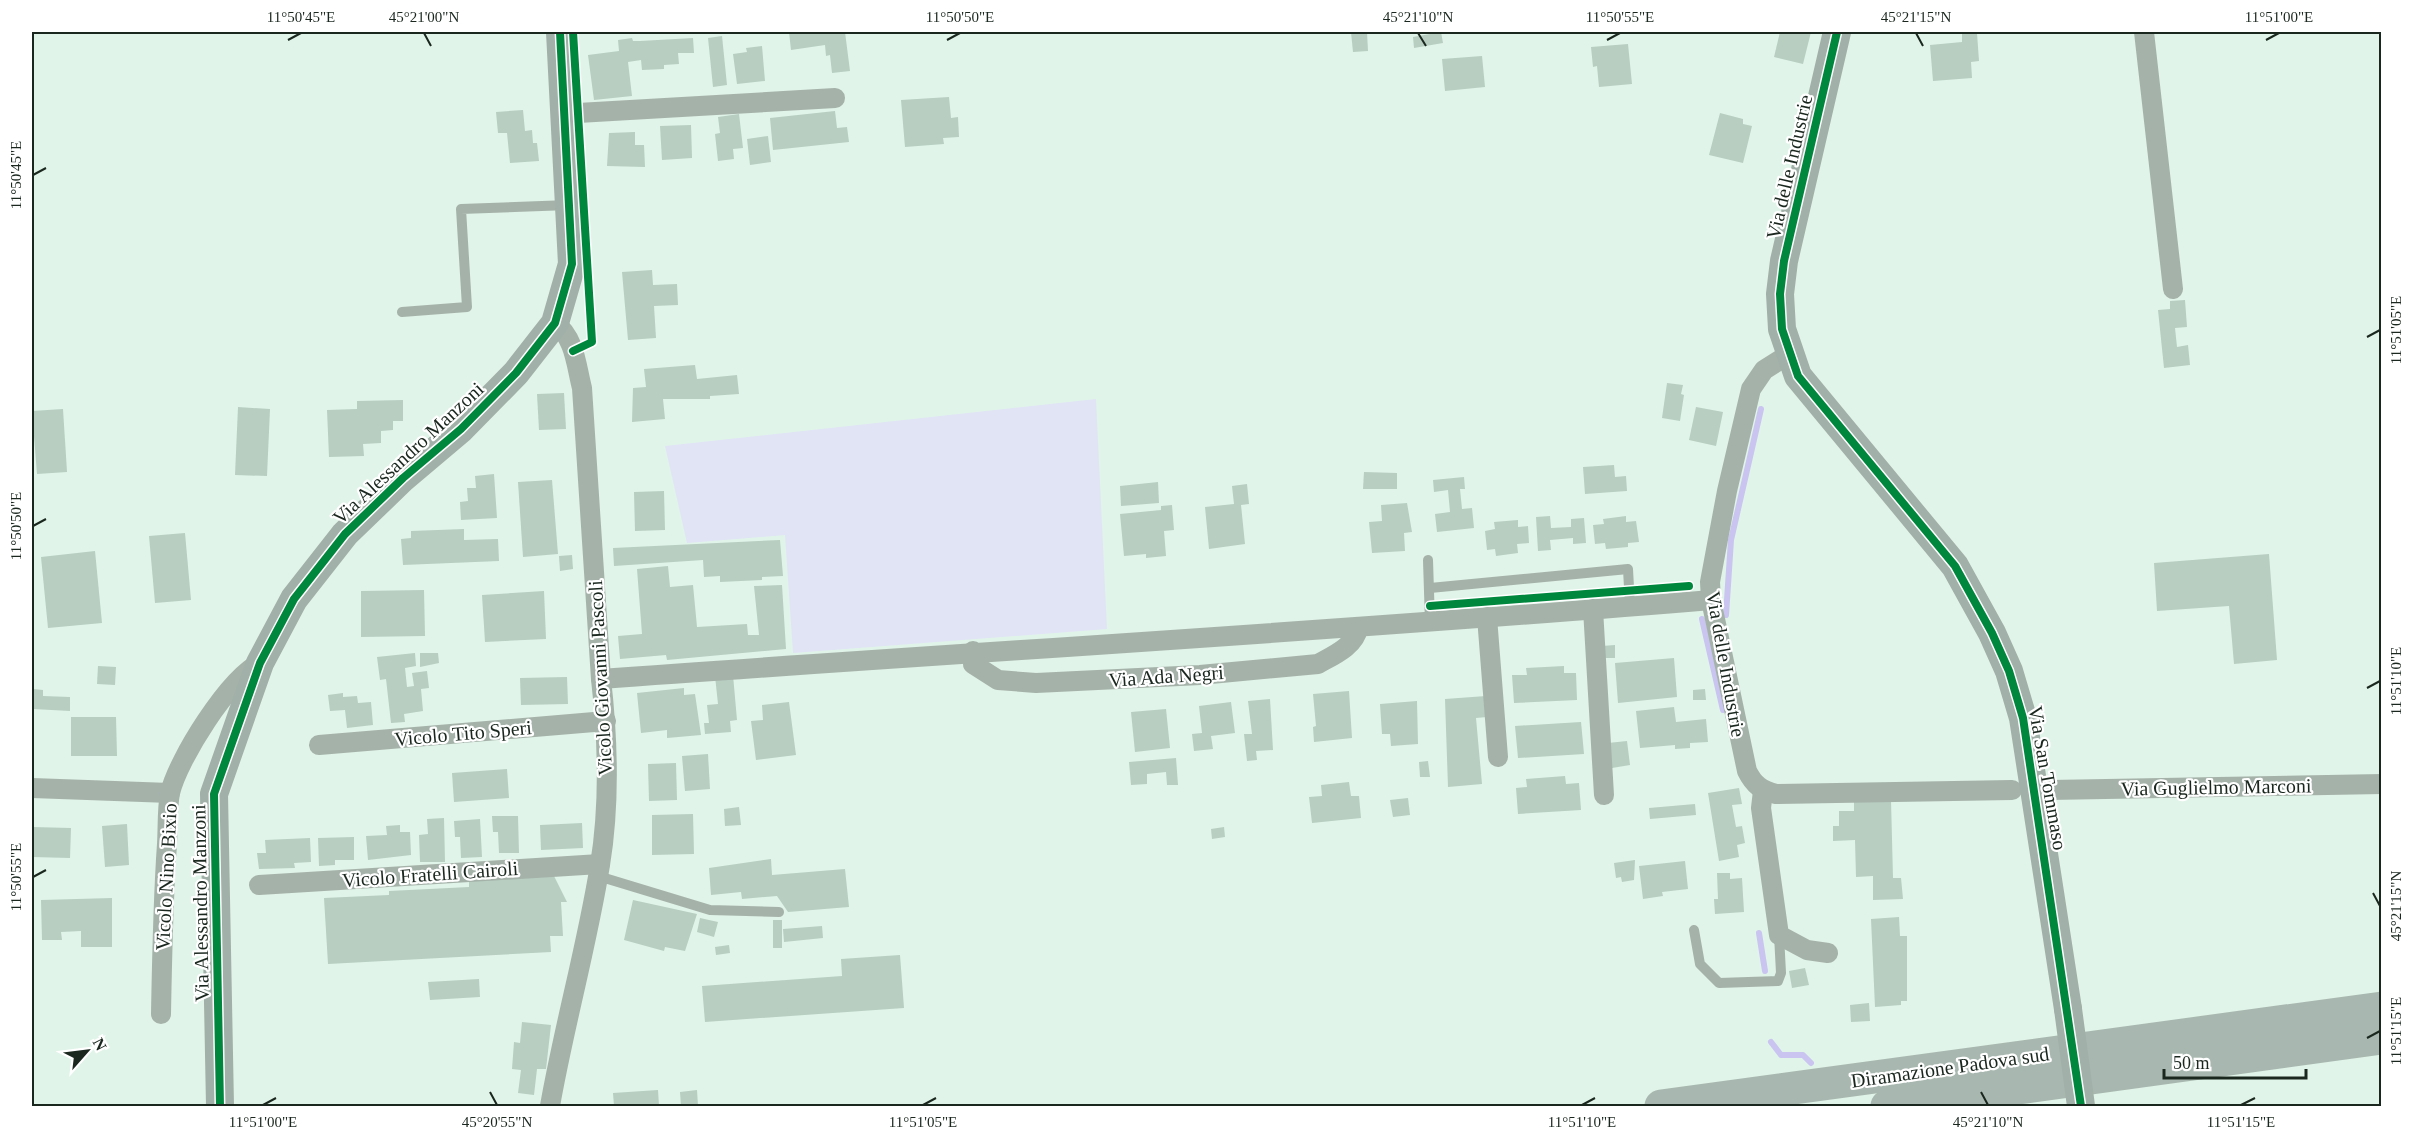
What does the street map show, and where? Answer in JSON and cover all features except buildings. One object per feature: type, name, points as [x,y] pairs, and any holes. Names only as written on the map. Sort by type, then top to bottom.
[{"type":"highway","name":"Diramazione Padova sud","points":[[1661,1107],[2382,1008]]},
{"type":"highway","name":"Diramazione Padova sud","points":[[1887,1107],[2382,1038]]},
{"type":"street","name":"Via Alessandro Manzoni","points":[[220,1107],[214,794],[260,663],[294,600],[345,534],[403,478],[461,429],[516,373],[555,323],[572,264],[560,32]]},
{"type":"street","name":"Via delle Industrie","points":[[1780,311],[1784,261],[1837,32]]},
{"type":"street","points":[[2144,32],[2173,290]]},
{"type":"street","points":[[565,116],[578,113],[835,98]]},
{"type":"street","name":"Via San Tommaso","points":[[1780,311],[1789,354],[1798,376],[1955,566],[1992,633],[2009,671],[2023,718],[2081,1107]]},
{"type":"street","name":"Vicolo Giovanni Pascoli","points":[[550,1107],[599,870],[606,799],[606,721],[601,679],[582,388],[572,344],[564,330],[555,323]]},
{"type":"street","name":"Via delle Industrie","points":[[1763,791],[1754,783],[1745,762],[1711,600],[1710,582],[1727,491],[1751,389],[1764,370],[1789,354]]},
{"type":"street","name":"Via Ada Negri","points":[[601,679],[973,651],[1430,623],[1711,600]]},
{"type":"street","points":[[1593,609],[1604,795]]},
{"type":"street","points":[[1487,617],[1498,757]]},
{"type":"street","name":"Via Ada Negri","points":[[973,651],[973,664],[998,680],[1036,683],[1117,680],[1318,664],[1347,647],[1356,636],[1358,628]]},
{"type":"street","name":"Vicolo Nino Bixio","points":[[161,1014],[165,869],[170,793],[201,728],[238,679],[249,668],[260,663]]},
{"type":"street","name":"Vicolo Tito Speri","points":[[319,745],[606,721]]},
{"type":"street","name":"Via Guglielmo Marconi","points":[[2050,790],[2382,784]]},
{"type":"street","points":[[32,788],[170,793]]},
{"type":"street","points":[[1828,953],[1807,950],[1779,935],[1761,808],[1763,791],[1776,794],[2012,790]]},
{"type":"street","name":"Vicolo Fratelli Cairoli","points":[[259,885],[599,870]]},
{"type":"lane","points":[[402,312],[467,307],[461,208],[569,205]]},
{"type":"lane","points":[[1428,560],[1430,623]]},
{"type":"lane","points":[[1430,588],[1628,569],[1630,606]]},
{"type":"lane","points":[[599,870],[710,910],[779,912]]},
{"type":"lane","points":[[1694,930],[1700,964],[1719,983],[1778,981],[1781,973],[1779,935]]},
{"type":"shaded area","points":[[1096,399],[1107,629],[793,653],[785,535],[687,543],[665,446]]},
{"type":"waterway","points":[[1726,615],[1731,540],[1761,409]]},
{"type":"waterway","points":[[1702,619],[1723,710]]},
{"type":"waterway","points":[[1759,933],[1765,971]]},
{"type":"waterway","points":[[1771,1042],[1781,1055],[1803,1055],[1811,1063]]},
{"type":"cycle path","points":[[220,1106],[214,794],[260,663],[294,599],[345,534],[403,478],[461,429],[516,373],[555,323],[572,264],[560,32]]},
{"type":"cycle path","points":[[573,32],[592,342],[573,351]]},
{"type":"cycle path","points":[[1837,32],[1784,261],[1780,294],[1782,329],[1798,376],[1955,566],[1992,633],[2009,671],[2023,718],[2081,1106]]},
{"type":"cycle path","points":[[1430,606],[1689,586]]}]
